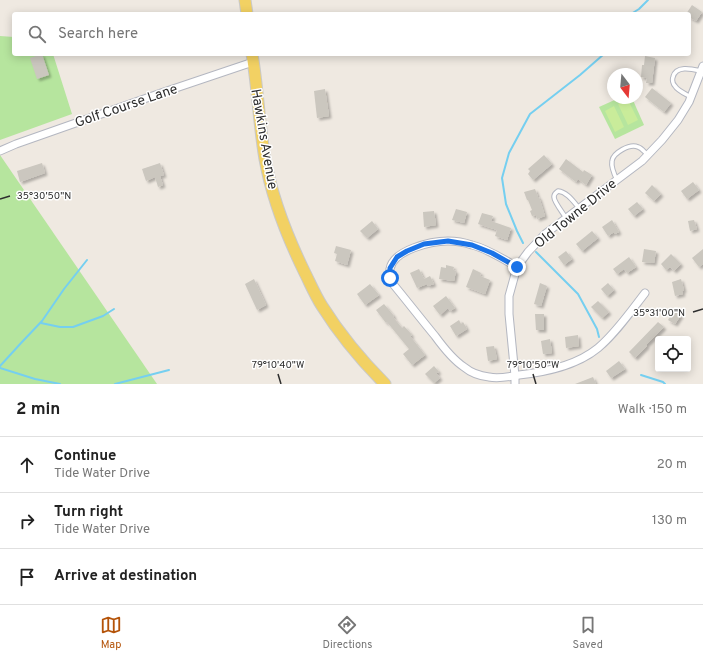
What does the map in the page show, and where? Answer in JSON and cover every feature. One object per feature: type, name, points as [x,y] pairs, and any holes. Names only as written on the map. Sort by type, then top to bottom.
[{"type":"main road","points":[[245,0],[247,12]]},
{"type":"main road","name":"Hawkins Avenue","points":[[252,58],[266,160],[276,204],[292,247],[322,307],[352,346],[385,384]]},
{"type":"street","name":"Golf Course Lane","points":[[0,151],[252,58]]},
{"type":"street","name":"Old Towne Drive","points":[[515,384],[509,314],[509,296],[517,267],[528,252],[545,234],[648,155],[678,120],[689,102],[702,69]]},
{"type":"street","points":[[517,267],[492,253],[472,245],[448,241],[424,244],[397,257],[390,268],[390,278],[393,284],[449,354],[470,371],[488,377],[497,378],[545,372],[581,359],[598,348],[632,311],[645,293]]},
{"type":"lane","points":[[691,97],[674,86],[672,80],[673,76],[676,71],[683,69],[702,69]]},
{"type":"lane","points":[[617,180],[612,167],[612,160],[615,154],[624,148],[637,146],[648,155]]},
{"type":"lane","points":[[566,218],[556,202],[554,197],[555,193],[558,191],[563,193],[579,208]]},
{"type":"green space","points":[[0,36],[12,37],[12,56],[54,56],[72,114],[0,140]]},
{"type":"green space","points":[[607,103],[635,104],[644,125],[615,139],[599,107]]},
{"type":"green space","points":[[618,104],[630,104],[638,120],[628,125]]},
{"type":"green space","points":[[614,106],[624,127],[615,132],[605,111]]},
{"type":"green space","points":[[0,155],[157,384],[0,384]]},
{"type":"building","points":[[692,5],[702,12],[696,21],[691,18],[691,12],[687,12]]},
{"type":"building","points":[[43,56],[49,75],[37,79],[30,58]]},
{"type":"building","points":[[645,56],[655,58],[652,83],[646,83],[647,78],[643,77],[643,68],[642,68],[642,65],[644,65]]},
{"type":"building","points":[[652,88],[671,103],[664,112],[645,97]]},
{"type":"building","points":[[325,89],[329,116],[317,118],[314,91]]},
{"type":"building","points":[[544,155],[552,164],[533,180],[528,174],[530,171],[528,169]]},
{"type":"building","points":[[566,159],[583,172],[584,170],[592,175],[586,185],[578,179],[576,182],[559,169]]},
{"type":"building","points":[[42,163],[45,173],[20,182],[17,171]]},
{"type":"building","points":[[160,163],[164,175],[160,176],[163,185],[158,187],[155,177],[146,181],[142,169]]},
{"type":"building","points":[[693,182],[699,190],[687,199],[681,191]]},
{"type":"building","points":[[652,185],[661,194],[654,201],[645,193]]},
{"type":"building","points":[[535,189],[545,216],[537,219],[536,215],[532,216],[530,211],[532,210],[524,192]]},
{"type":"building","points":[[637,202],[643,209],[634,216],[628,209]]},
{"type":"building","points":[[456,209],[467,212],[464,223],[452,220]]},
{"type":"building","points":[[434,211],[436,225],[424,227],[423,212]]},
{"type":"building","points":[[482,213],[493,216],[491,221],[511,228],[507,240],[495,236],[497,230],[478,224]]},
{"type":"building","points":[[612,220],[619,232],[615,234],[614,232],[608,236],[602,227]]},
{"type":"building","points":[[694,220],[697,229],[690,231],[688,221]]},
{"type":"building","points":[[372,221],[378,229],[367,238],[360,231]]},
{"type":"building","points":[[592,231],[598,238],[582,251],[576,244]]},
{"type":"building","points":[[336,246],[351,250],[347,265],[335,261],[337,254],[334,253]]},
{"type":"building","points":[[644,249],[656,251],[654,263],[642,262]]},
{"type":"building","points":[[703,249],[703,264],[699,267],[692,258]]},
{"type":"building","points":[[566,251],[572,259],[564,265],[558,257]]},
{"type":"building","points":[[671,254],[681,264],[674,271],[670,267],[666,270],[661,264]]},
{"type":"building","points":[[629,257],[636,267],[627,273],[624,269],[617,274],[613,269]]},
{"type":"building","points":[[446,265],[454,267],[453,270],[456,271],[454,281],[439,279],[441,267],[446,268]]},
{"type":"building","points":[[419,269],[424,279],[430,276],[434,284],[428,286],[427,284],[417,288],[410,273]]},
{"type":"building","points":[[473,269],[481,273],[480,276],[490,280],[485,294],[466,287]]},
{"type":"building","points":[[254,279],[266,305],[257,310],[245,284]]},
{"type":"building","points":[[681,279],[684,290],[682,291],[683,294],[675,296],[672,282]]},
{"type":"building","points":[[540,283],[547,286],[541,306],[534,304]]},
{"type":"building","points":[[608,283],[614,290],[607,296],[601,289]]},
{"type":"building","points":[[370,284],[379,295],[365,305],[357,294]]},
{"type":"building","points":[[446,296],[455,308],[450,311],[448,308],[440,315],[433,306]]},
{"type":"building","points":[[598,301],[609,312],[602,318],[591,307]]},
{"type":"building","points":[[384,304],[402,328],[404,326],[412,335],[410,336],[425,355],[412,365],[403,354],[409,349],[376,310]]},
{"type":"building","points":[[673,311],[681,315],[675,324],[668,320]]},
{"type":"building","points":[[535,314],[544,314],[544,330],[536,330]]},
{"type":"building","points":[[459,320],[461,324],[463,322],[467,329],[456,336],[450,326]]},
{"type":"building","points":[[658,322],[664,327],[635,358],[629,352]]},
{"type":"building","points":[[578,335],[579,346],[566,348],[565,337]]},
{"type":"building","points":[[550,339],[552,353],[543,354],[541,341]]},
{"type":"building","points":[[494,346],[497,359],[488,361],[486,347]]},
{"type":"building","points":[[619,361],[625,369],[611,378],[606,371]]},
{"type":"building","points":[[434,366],[439,372],[436,373],[440,378],[434,383],[425,374]]},
{"type":"building","points":[[593,377],[596,384],[575,384]]},
{"type":"waterway","points":[[634,12],[648,0]]},
{"type":"waterway","points":[[523,243],[506,204],[502,178],[509,153],[530,114],[602,56]]},
{"type":"waterway","points":[[536,252],[578,294],[597,329],[599,337]]},
{"type":"waterway","points":[[0,366],[42,321],[64,289],[87,260]]},
{"type":"waterway","points":[[41,323],[60,327],[73,327],[103,316],[114,309]]},
{"type":"waterway","points":[[0,368],[35,379],[60,384]]},
{"type":"waterway","points":[[115,384],[169,370]]},
{"type":"waterway","points":[[641,375],[665,384]]},
{"type":"route","points":[[390,278],[390,268],[397,257],[424,244],[448,241],[472,245],[492,253],[517,267]]}]
